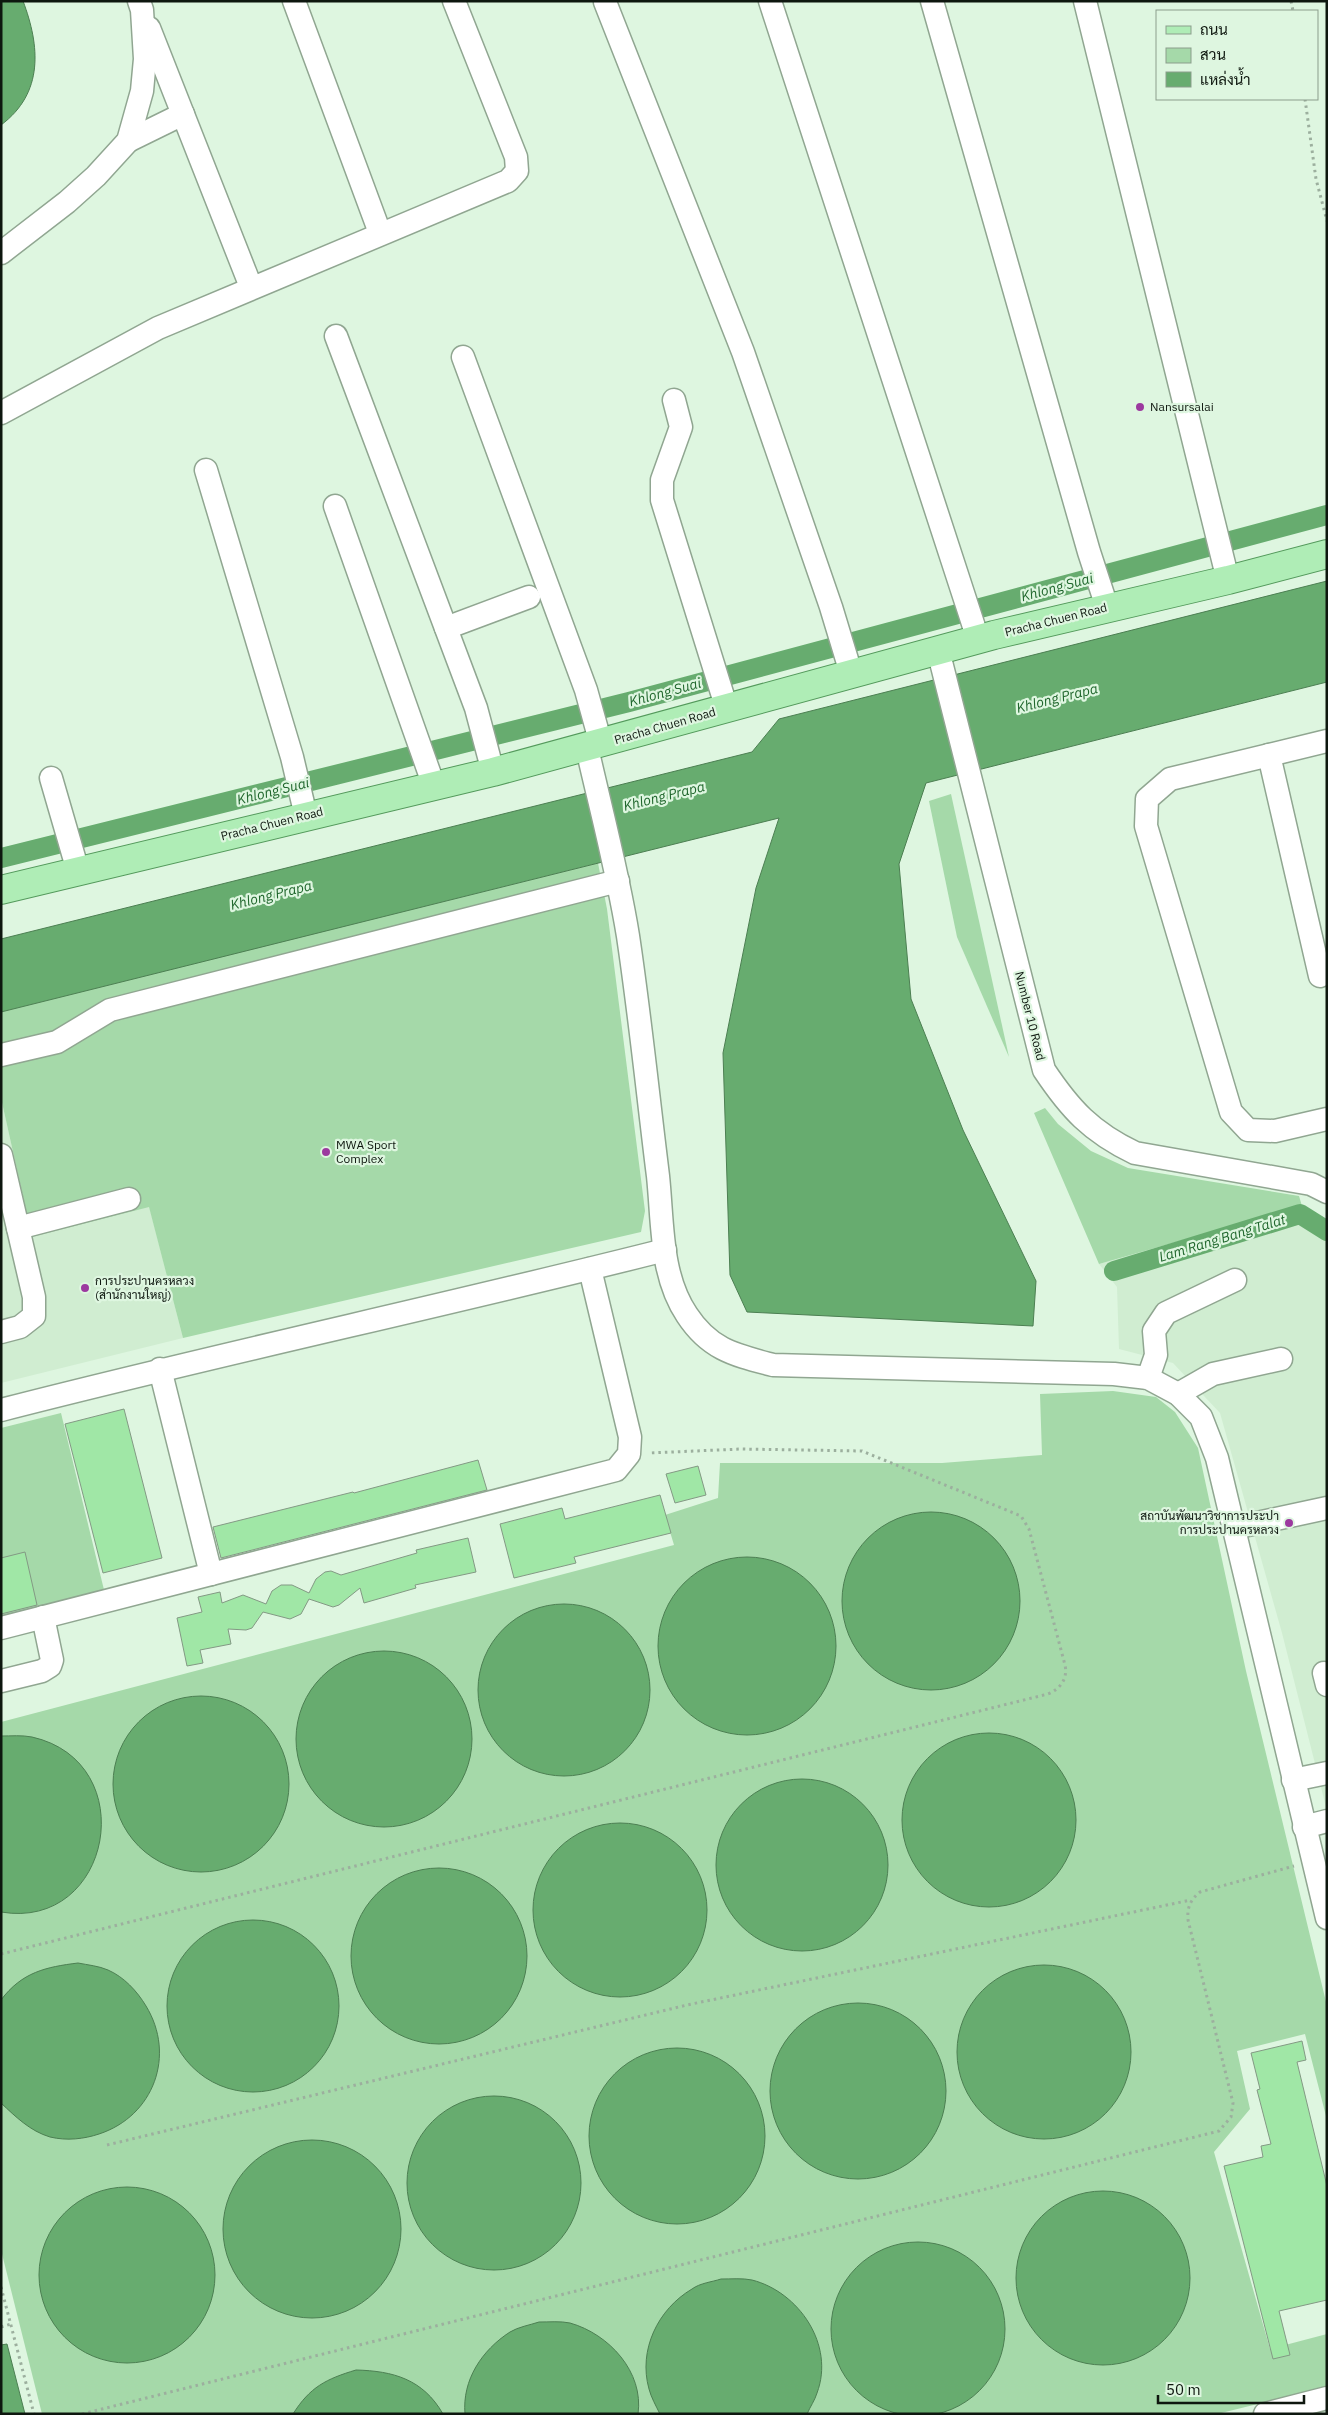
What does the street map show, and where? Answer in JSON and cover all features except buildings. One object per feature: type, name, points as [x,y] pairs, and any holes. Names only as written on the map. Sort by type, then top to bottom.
[{"type":"main road","name":"Pracha Chuen Road","points":[[1,890],[76,864],[303,805],[430,776],[490,760],[595,738],[720,685],[848,663],[941,660],[976,630],[1104,596],[1226,571],[1327,554]]},
{"type":"street","points":[[294,1],[380,233]]},
{"type":"street","points":[[1,413],[158,328],[251,287],[508,181],[517,171],[516,157],[454,1]]},
{"type":"street","points":[[605,1],[743,352],[848,663]]},
{"type":"street","points":[[770,1],[976,630]]},
{"type":"street","points":[[932,1],[1089,552],[1104,596]]},
{"type":"street","points":[[1085,1],[1226,571]]},
{"type":"street","points":[[141,6],[251,287]]},
{"type":"street","points":[[128,141],[142,90],[145,59],[141,6]]},
{"type":"street","points":[[1,253],[67,202],[96,176],[128,141],[183,114]]},
{"type":"street","points":[[336,336],[476,708],[490,760]]},
{"type":"street","points":[[463,357],[586,690],[595,738],[595,781],[616,872],[628,936],[665,1250],[670,1276],[687,1314],[708,1341],[735,1355],[773,1365],[1114,1374],[1148,1378],[1178,1394],[1201,1417],[1217,1458],[1327,1918]]},
{"type":"street","points":[[674,400],[682,427],[662,480],[662,500],[720,685]]},
{"type":"street","points":[[206,470],[292,757],[303,805]]},
{"type":"street","points":[[334,506],[414,725],[430,776]]},
{"type":"street","points":[[446,628],[530,597]]},
{"type":"street","name":"Number 10 Road","points":[[941,660],[1044,1070],[1064,1100],[1088,1126],[1110,1141],[1135,1153],[1311,1184],[1327,1192]]},
{"type":"street","points":[[1327,742],[1170,779],[1147,799],[1146,826],[1231,1112],[1248,1130],[1275,1131],[1327,1118]]},
{"type":"street","points":[[1269,755],[1320,976]]},
{"type":"street","points":[[51,778],[76,864]]},
{"type":"street","points":[[1,1055],[57,1042],[110,1010],[616,872]]},
{"type":"street","points":[[1,1155],[34,1297],[34,1316],[20,1327],[1,1332]]},
{"type":"street","points":[[18,1228],[129,1199]]},
{"type":"street","points":[[1,1410],[160,1369],[449,1304],[665,1250]]},
{"type":"street","points":[[1,1628],[616,1470],[629,1454],[630,1437],[590,1269]]},
{"type":"street","points":[[1148,1378],[1156,1355],[1154,1330],[1166,1313],[1235,1280]]},
{"type":"street","points":[[1178,1394],[1213,1374],[1281,1359]]},
{"type":"street","points":[[160,1369],[211,1574]]},
{"type":"street","points":[[1234,1528],[1327,1508]]},
{"type":"street","points":[[1,1681],[42,1671],[50,1666],[52,1660],[43,1617]]},
{"type":"street","points":[[1293,1780],[1327,1773]]},
{"type":"street","points":[[1304,1827],[1327,1821]]},
{"type":"street","points":[[1264,2414],[1327,2398]]},
{"type":"path","points":[[1305,100],[1316,179],[1327,220]]},
{"type":"path","points":[[1,1954],[1038,1697],[1056,1691],[1062,1683],[1066,1674],[1065,1665],[1028,1529],[1022,1516],[862,1451],[741,1448],[629,1454]]},
{"type":"path","points":[[82,2414],[1218,2131],[1231,2117],[1233,2104],[1188,1920],[1188,1911],[1192,1900],[1200,1892],[1312,1861]]},
{"type":"path","points":[[107,2145],[687,2005],[1192,1900]]},
{"type":"path","points":[[1,2287],[34,2414]]},
{"type":"path","points":[[1,2327],[11,2324]]},
{"type":"shaded area","name":"การประปานครหลวง (สำนักงานใหญ่)","points":[[1,1098],[32,1237],[149,1206],[183,1338],[1,1383]]},
{"type":"shaded area","name":"สถาบันพัฒนาวิชาการประปา การประปานครหลวง","points":[[1302,1206],[1327,1222],[1327,1811],[1282,1633],[1220,1413],[1173,1363],[1119,1349],[1117,1287],[1099,1264]]},
{"type":"green space","points":[[951,794],[1009,1057],[957,937],[929,801]]},
{"type":"green space","name":"MWA Sport Complex","points":[[598,863],[607,909],[645,1211],[641,1232],[183,1338],[149,1207],[32,1237],[1,1098],[1,1012]]},
{"type":"green space","points":[[1045,1108],[1058,1124],[1091,1151],[1128,1168],[1299,1196],[1302,1206],[1099,1264],[1034,1113]]},
{"type":"green space","points":[[1113,1391],[1156,1397],[1175,1412],[1198,1448],[1246,1671],[1327,2006],[1327,2120],[1305,2034],[1237,2051],[1250,2109],[1214,2152],[1270,2349],[1327,2334],[1327,2387],[1217,2414],[42,2414],[1,2250],[1,1722],[674,1545],[665,1515],[718,1498],[720,1463],[942,1463],[1042,1455],[1040,1394]]},
{"type":"green space","points":[[61,1413],[105,1594],[1,1620],[1,1428]]},
{"type":"water","points":[[1,1],[23,1],[33,35],[35,52],[31,84],[25,98],[15,112],[1,125]]},
{"type":"water","name":"Khlong Prapa","points":[[1327,581],[1327,682],[926,783],[899,864],[911,999],[963,1130],[1036,1281],[1033,1326],[747,1312],[730,1275],[723,1053],[756,888],[779,818],[1,1012],[1,939],[752,752],[779,719]]},
{"type":"water","points":[[922,1512],[940,1512],[973,1522],[988,1532],[1000,1544],[1010,1559],[1016,1575],[1020,1601],[1016,1627],[1010,1643],[1000,1658],[988,1670],[973,1680],[957,1686],[940,1690],[922,1690],[889,1680],[874,1670],[862,1658],[852,1643],[846,1627],[842,1610],[842,1592],[852,1559],[862,1544],[874,1532],[889,1522],[905,1516]]},
{"type":"water","points":[[738,1557],[756,1557],[781,1564],[796,1572],[810,1583],[821,1597],[829,1612],[836,1637],[836,1655],[829,1680],[821,1695],[810,1709],[796,1720],[773,1731],[756,1735],[738,1735],[721,1731],[705,1724],[691,1715],[678,1702],[662,1672],[658,1655],[658,1637],[662,1620],[669,1604],[678,1590],[691,1577],[721,1561]]},
{"type":"water","points":[[572,1604],[589,1607],[605,1614],[619,1623],[631,1635],[647,1665],[650,1690],[649,1707],[644,1723],[631,1745],[619,1757],[589,1773],[556,1776],[539,1773],[523,1766],[509,1757],[497,1745],[481,1715],[478,1682],[481,1665],[488,1649],[497,1635],[509,1623],[539,1607]]},
{"type":"water","points":[[384,1651],[401,1653],[417,1658],[440,1671],[452,1683],[468,1714],[472,1739],[470,1756],[465,1772],[452,1795],[440,1807],[409,1823],[384,1827],[367,1825],[351,1820],[328,1807],[316,1795],[300,1764],[296,1739],[298,1722],[303,1706],[316,1683],[328,1671],[359,1655]]},
{"type":"water","points":[[201,1696],[218,1698],[234,1703],[257,1716],[269,1728],[285,1759],[289,1784],[287,1801],[282,1817],[269,1840],[257,1852],[226,1868],[201,1872],[184,1870],[168,1865],[145,1852],[133,1840],[117,1809],[113,1784],[115,1767],[120,1751],[133,1728],[145,1716],[176,1700]]},
{"type":"water","points":[[989,1733],[1006,1735],[1022,1740],[1044,1753],[1056,1765],[1072,1795],[1076,1820],[1074,1837],[1069,1853],[1056,1875],[1044,1887],[1014,1903],[989,1907],[972,1905],[956,1900],[934,1887],[922,1875],[906,1845],[902,1820],[904,1803],[909,1787],[922,1765],[934,1753],[964,1737]]},
{"type":"water","points":[[1,1736],[32,1737],[67,1752],[90,1778],[100,1808],[100,1841],[89,1872],[68,1896],[39,1911],[1,1912]]},
{"type":"water","points":[[810,1779],[827,1782],[843,1789],[857,1798],[869,1810],[885,1840],[888,1865],[887,1882],[882,1898],[869,1920],[857,1932],[827,1948],[794,1951],[777,1948],[761,1941],[747,1932],[735,1920],[719,1890],[716,1857],[719,1840],[726,1824],[735,1810],[747,1798],[777,1782]]},
{"type":"water","points":[[620,1823],[637,1825],[661,1833],[687,1855],[697,1869],[703,1885],[707,1910],[705,1927],[697,1951],[675,1977],[661,1987],[645,1993],[620,1997],[603,1995],[579,1987],[553,1965],[543,1951],[537,1935],[533,1910],[535,1893],[543,1869],[565,1843],[579,1833],[595,1827]]},
{"type":"water","points":[[430,1868],[448,1868],[465,1871],[481,1878],[507,1900],[517,1914],[524,1930],[527,1956],[526,1973],[521,1990],[507,2012],[495,2024],[481,2034],[465,2041],[448,2044],[430,2044],[413,2041],[397,2034],[371,2012],[361,1998],[354,1982],[351,1965],[351,1947],[354,1930],[361,1914],[383,1888],[397,1878],[413,1871]]},
{"type":"water","points":[[245,1920],[261,1920],[286,1926],[294,1930],[308,1939],[320,1951],[333,1973],[339,2006],[333,2039],[320,2061],[308,2073],[286,2086],[261,2092],[245,2092],[220,2086],[212,2082],[198,2073],[186,2061],[173,2039],[167,2014],[167,1998],[173,1973],[177,1965],[186,1951],[198,1939],[220,1926]]},
{"type":"water","points":[[78,1963],[114,1973],[130,1985],[139,1995],[155,2025],[159,2044],[159,2063],[154,2082],[146,2099],[134,2113],[118,2125],[99,2134],[63,2139],[50,2137],[36,2131],[1,2103],[1,2000],[17,1983],[35,1972]]},
{"type":"water","points":[[1053,1965],[1077,1971],[1093,1979],[1106,1990],[1117,2003],[1125,2019],[1130,2035],[1130,2069],[1125,2085],[1117,2101],[1106,2114],[1093,2125],[1069,2136],[1053,2139],[1035,2139],[1019,2136],[995,2125],[971,2101],[958,2069],[957,2043],[960,2027],[971,2003],[995,1979],[1027,1966]]},
{"type":"water","points":[[858,2003],[892,2010],[914,2023],[926,2035],[939,2057],[946,2091],[939,2125],[926,2147],[914,2159],[892,2172],[858,2179],[824,2172],[802,2159],[790,2147],[777,2125],[770,2091],[777,2057],[790,2035],[802,2023],[824,2010]]},
{"type":"water","points":[[668,2048],[686,2048],[719,2058],[745,2080],[755,2094],[761,2110],[765,2136],[761,2162],[755,2178],[733,2204],[719,2214],[703,2220],[686,2224],[668,2224],[635,2214],[609,2192],[599,2178],[593,2162],[589,2145],[589,2127],[599,2094],[621,2068],[635,2058],[651,2052]]},
{"type":"water","points":[[485,2096],[503,2096],[535,2106],[556,2121],[571,2142],[581,2174],[581,2192],[571,2224],[556,2245],[535,2260],[519,2266],[503,2270],[485,2270],[453,2260],[432,2245],[417,2224],[411,2208],[407,2192],[407,2174],[417,2142],[432,2121],[453,2106],[469,2100]]},
{"type":"water","points":[[312,2140],[346,2147],[361,2155],[375,2166],[386,2180],[394,2195],[401,2229],[394,2263],[386,2278],[375,2292],[361,2303],[346,2311],[312,2318],[278,2311],[263,2303],[249,2292],[238,2278],[230,2263],[223,2229],[230,2195],[238,2180],[249,2166],[263,2155],[278,2147]]},
{"type":"water","points":[[118,2187],[136,2187],[153,2190],[169,2197],[195,2219],[205,2233],[212,2249],[215,2275],[214,2292],[209,2309],[195,2331],[183,2343],[169,2353],[153,2360],[136,2363],[118,2363],[101,2360],[85,2353],[59,2331],[49,2317],[42,2301],[39,2284],[39,2266],[42,2249],[49,2233],[71,2207],[85,2197],[101,2190]]},
{"type":"water","points":[[1112,2191],[1136,2197],[1152,2205],[1165,2216],[1176,2229],[1184,2245],[1189,2261],[1189,2295],[1184,2311],[1176,2327],[1165,2340],[1152,2351],[1128,2362],[1112,2365],[1094,2365],[1078,2362],[1054,2351],[1030,2327],[1017,2295],[1016,2269],[1019,2253],[1030,2229],[1054,2205],[1086,2192]]},
{"type":"water","points":[[927,2242],[951,2248],[966,2256],[980,2267],[991,2281],[999,2296],[1004,2312],[1004,2346],[999,2362],[991,2377],[980,2391],[966,2402],[951,2410],[935,2415],[909,2416],[885,2410],[870,2402],[856,2391],[845,2377],[837,2362],[832,2346],[831,2320],[837,2296],[845,2281],[856,2267],[870,2256],[885,2248],[901,2243]]},
{"type":"water","points":[[721,2279],[748,2279],[769,2286],[785,2296],[798,2308],[809,2323],[817,2339],[821,2357],[821,2375],[816,2396],[807,2414],[660,2414],[650,2392],[646,2374],[646,2360],[654,2332],[669,2308],[680,2297],[699,2285]]},
{"type":"water","points":[[539,2322],[570,2323],[598,2336],[610,2346],[621,2357],[635,2384],[638,2398],[638,2414],[465,2414],[467,2389],[476,2367],[483,2357],[500,2339],[510,2332]]},
{"type":"water","points":[[7,2344],[25,2414],[1,2414],[1,2345]]},
{"type":"water","points":[[356,2370],[382,2372],[406,2379],[426,2392],[443,2414],[293,2414],[306,2397],[320,2385]]},
{"type":"waterway","name":"Khlong Suai","points":[[1,858],[629,702],[1327,515]]},
{"type":"waterway","name":"Lam Rang Bang Talat","points":[[1114,1271],[1300,1214],[1327,1231]]},
{"type":"place","name":"Nansursalai","points":[[1140,407]]},
{"type":"place","name":"MWA Sport Complex","points":[[326,1152]]},
{"type":"place","name":"การประปานครหลวง (สำนักงานใหญ่)","points":[[85,1288]]},
{"type":"place","name":"สถาบันพัฒนาวิชาการประปา การประปานครหลวง","points":[[1289,1523]]}]
